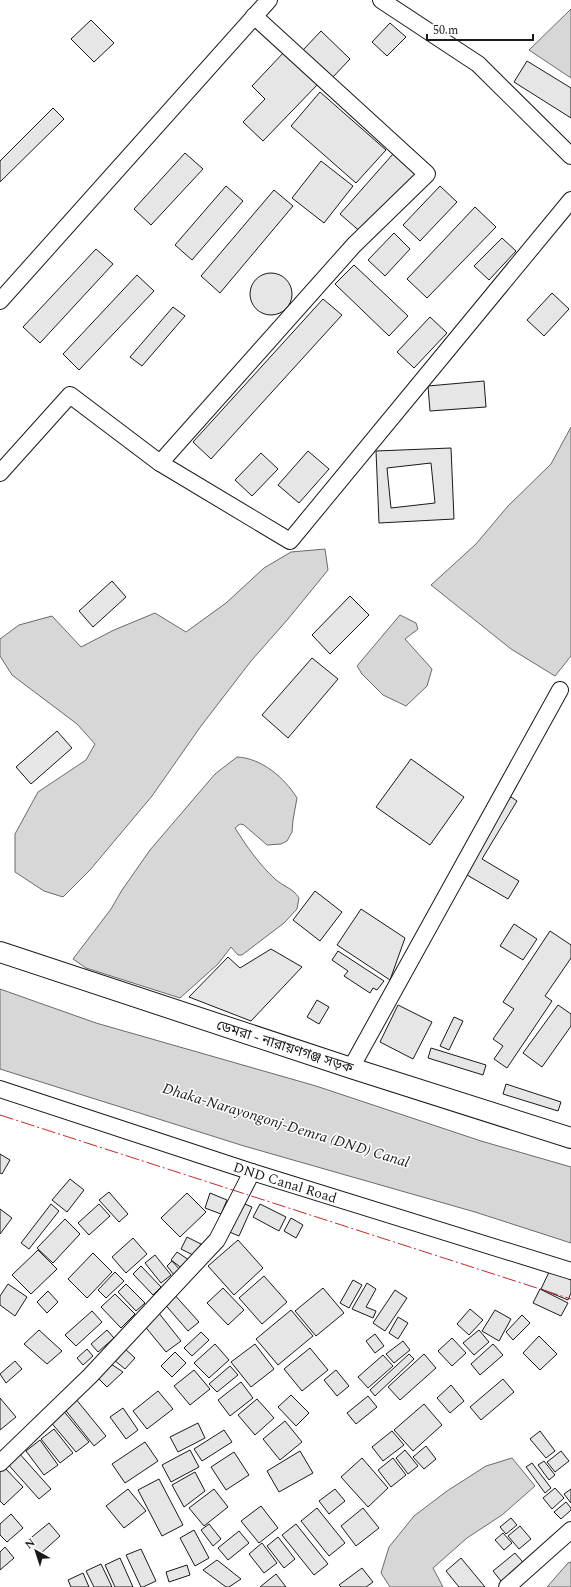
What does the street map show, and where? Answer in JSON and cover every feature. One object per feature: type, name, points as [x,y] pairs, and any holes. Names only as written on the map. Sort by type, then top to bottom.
[{"type":"main road","name":"ডেমরা - নারায়ণগঞ্জ সড়ক","points":[[0,952],[352,1068],[571,1138]]},
{"type":"street","points":[[0,301],[269,0]]},
{"type":"street","points":[[382,0],[478,64],[571,156]]},
{"type":"street","points":[[160,463],[354,245],[426,174],[254,16]]},
{"type":"street","points":[[0,473],[70,395],[160,463],[290,540],[571,200]]},
{"type":"street","points":[[352,1068],[560,690]]},
{"type":"street","name":"DND Canal Road","points":[[0,1089],[252,1172],[571,1271]]},
{"type":"street","points":[[0,1464],[90,1376],[217,1240],[252,1172]]},
{"type":"street","points":[[507,1587],[571,1530]]},
{"type":"water","points":[[571,9],[571,78],[529,50]]},
{"type":"water","points":[[571,427],[571,656],[555,676],[511,649],[431,585],[476,544],[508,506],[551,464]]},
{"type":"water","points":[[325,549],[328,570],[251,661],[201,726],[152,796],[90,870],[63,897],[44,891],[15,872],[15,834],[38,792],[86,760],[95,744],[77,724],[12,675],[0,656],[0,639],[19,625],[52,616],[81,647],[114,630],[155,613],[186,632],[226,603],[264,568],[291,552]]},
{"type":"water","points":[[400,615],[416,623],[418,629],[405,639],[432,669],[427,686],[406,706],[383,695],[362,674],[357,666]]},
{"type":"water","points":[[237,757],[255,761],[271,770],[286,783],[297,798],[292,832],[287,841],[281,844],[267,845],[244,825],[240,824],[235,828],[249,849],[275,879],[297,895],[299,898],[297,909],[284,923],[242,955],[238,955],[231,947],[218,964],[180,998],[86,968],[73,959],[111,909],[122,890],[150,850],[215,774]]},
{"type":"water","name":"Dhaka-Narayongonj-Demra (DND) Canal","points":[[0,989],[96,1023],[316,1086],[481,1141],[571,1167],[571,1243],[475,1212],[244,1146],[0,1069]]},
{"type":"water","points":[[512,1458],[535,1486],[502,1515],[467,1538],[433,1568],[443,1587],[390,1587],[381,1573],[389,1547],[414,1516],[447,1491],[486,1466]]},
{"type":"water","points":[[571,1562],[571,1587],[547,1587],[568,1563]]},
{"type":"building","points":[[91,20],[114,43],[94,62],[71,39]]},
{"type":"building","points":[[390,23],[406,37],[387,56],[372,42]]},
{"type":"building","points":[[321,31],[350,59],[332,78],[303,50]]},
{"type":"building","points":[[285,51],[319,83],[263,141],[243,122],[265,99],[252,86]]},
{"type":"building","points":[[527,61],[571,88],[571,118],[514,82]]},
{"type":"building","points":[[320,92],[386,150],[356,183],[291,126]]},
{"type":"building","points":[[53,108],[64,119],[0,182],[0,161]]},
{"type":"building","points":[[185,153],[203,169],[151,225],[134,209]]},
{"type":"building","points":[[393,154],[416,175],[363,234],[340,214]]},
{"type":"building","points":[[321,161],[353,186],[324,223],[292,198]]},
{"type":"building","points":[[226,186],[243,201],[192,260],[175,245]]},
{"type":"building","points":[[440,186],[457,202],[420,241],[403,225]]},
{"type":"building","points":[[274,190],[293,206],[220,293],[201,276]]},
{"type":"building","points":[[475,207],[496,227],[427,298],[407,279]]},
{"type":"building","points":[[394,233],[410,249],[385,276],[368,260]]},
{"type":"building","points":[[502,238],[516,251],[489,280],[474,266]]},
{"type":"building","points":[[96,249],[113,264],[40,343],[23,327]]},
{"type":"building","points":[[354,265],[408,316],[389,336],[335,284]]},
{"type":"building","points":[[267,273],[275,273],[283,276],[289,282],[292,294],[289,306],[283,312],[275,315],[267,315],[259,312],[253,306],[250,298],[250,290],[253,282],[259,276]]},
{"type":"building","points":[[137,275],[154,291],[79,370],[63,354]]},
{"type":"building","points":[[552,293],[569,309],[544,336],[527,320]]},
{"type":"building","points":[[323,299],[342,315],[211,459],[193,442]]},
{"type":"building","points":[[173,307],[185,316],[142,366],[130,357]]},
{"type":"building","points":[[430,317],[447,333],[414,368],[397,352]]},
{"type":"building","points":[[484,381],[486,407],[430,411],[428,386]]},
{"type":"building","points":[[451,448],[454,519],[379,523],[376,451]],"holes":[[[431,463],[435,503],[391,508],[387,468]]]},
{"type":"building","points":[[308,451],[329,469],[299,503],[278,485]]},
{"type":"building","points":[[261,453],[278,469],[252,496],[235,480]]},
{"type":"building","points":[[112,581],[126,597],[93,627],[79,611]]},
{"type":"building","points":[[350,596],[369,615],[330,654],[312,635]]},
{"type":"building","points":[[312,658],[338,679],[288,738],[262,715]]},
{"type":"building","points":[[57,731],[72,748],[31,784],[16,767]]},
{"type":"building","points":[[411,759],[464,797],[430,845],[376,807]]},
{"type":"building","points":[[508,795],[517,801],[482,859],[519,881],[508,899],[462,872]]},
{"type":"building","points":[[315,891],[342,912],[320,941],[293,920]]},
{"type":"building","points":[[361,909],[405,938],[390,980],[337,945]]},
{"type":"building","points":[[514,924],[537,939],[523,960],[500,946]]},
{"type":"building","points":[[550,931],[571,945],[571,958],[545,996],[552,1001],[507,1068],[494,1059],[503,1046],[493,1039],[514,1009],[503,1002]]},
{"type":"building","points":[[271,949],[302,967],[251,1021],[189,997],[228,957],[240,968]]},
{"type":"building","points":[[338,951],[384,981],[377,990],[373,988],[370,993],[344,976],[348,971],[332,960]]},
{"type":"building","points":[[317,1000],[329,1007],[319,1024],[307,1017]]},
{"type":"building","points":[[398,1005],[432,1022],[413,1059],[380,1042]]},
{"type":"building","points":[[558,1005],[571,1014],[571,1026],[542,1067],[523,1053]]},
{"type":"building","points":[[454,1017],[463,1021],[449,1050],[440,1046]]},
{"type":"building","points":[[431,1048],[486,1065],[483,1075],[428,1058]]},
{"type":"building","points":[[506,1084],[561,1102],[558,1111],[503,1094]]},
{"type":"building","points":[[0,1154],[10,1160],[2,1174],[0,1173]]},
{"type":"building","points":[[70,1179],[84,1190],[67,1212],[52,1200]]},
{"type":"building","points":[[109,1192],[128,1214],[119,1222],[99,1200]]},
{"type":"building","points":[[187,1193],[206,1212],[180,1237],[161,1218]]},
{"type":"building","points":[[210,1193],[227,1200],[221,1214],[205,1208]]},
{"type":"building","points":[[240,1202],[252,1207],[239,1236],[227,1231]]},
{"type":"building","points":[[51,1204],[59,1211],[29,1249],[21,1243]]},
{"type":"building","points":[[99,1204],[110,1216],[89,1235],[78,1223]]},
{"type":"building","points":[[260,1204],[286,1217],[279,1231],[253,1217]]},
{"type":"building","points":[[0,1209],[12,1218],[0,1234]]},
{"type":"building","points":[[291,1218],[303,1225],[296,1238],[284,1231]]},
{"type":"building","points":[[65,1219],[80,1234],[53,1263],[37,1248]]},
{"type":"building","points":[[187,1237],[201,1244],[195,1256],[181,1249]]},
{"type":"building","points":[[133,1238],[147,1254],[126,1273],[112,1257]]},
{"type":"building","points":[[238,1240],[263,1268],[234,1295],[208,1266]]},
{"type":"building","points":[[38,1250],[57,1269],[31,1294],[12,1275]]},
{"type":"building","points":[[177,1252],[189,1260],[183,1269],[171,1260]]},
{"type":"building","points":[[93,1253],[112,1272],[87,1298],[68,1279]]},
{"type":"building","points":[[155,1255],[171,1275],[161,1283],[145,1263]]},
{"type":"building","points":[[172,1261],[180,1270],[174,1275],[167,1266]]},
{"type":"building","points":[[141,1266],[161,1287],[153,1295],[133,1274]]},
{"type":"building","points":[[550,1270],[571,1280],[571,1293],[568,1300],[541,1289]]},
{"type":"building","points":[[115,1272],[124,1281],[106,1298],[98,1290]]},
{"type":"building","points":[[264,1276],[287,1302],[262,1324],[239,1298]]},
{"type":"building","points":[[353,1280],[362,1285],[349,1308],[340,1303]]},
{"type":"building","points":[[367,1283],[376,1289],[366,1307],[376,1311],[373,1318],[352,1309]]},
{"type":"building","points":[[8,1284],[27,1297],[15,1316],[0,1305],[0,1296]]},
{"type":"building","points":[[126,1284],[145,1303],[136,1311],[118,1292]]},
{"type":"building","points":[[223,1288],[244,1310],[228,1325],[207,1303]]},
{"type":"building","points":[[323,1288],[344,1313],[316,1336],[295,1311]]},
{"type":"building","points":[[540,1289],[568,1303],[561,1316],[533,1303]]},
{"type":"building","points":[[395,1290],[407,1298],[385,1331],[373,1323]]},
{"type":"building","points":[[48,1291],[58,1302],[47,1313],[37,1302]]},
{"type":"building","points":[[172,1292],[199,1322],[188,1331],[162,1301]]},
{"type":"building","points":[[115,1294],[135,1314],[121,1328],[101,1307]]},
{"type":"building","points":[[470,1309],[483,1320],[469,1335],[457,1324]]},
{"type":"building","points":[[291,1310],[313,1336],[278,1365],[256,1339]]},
{"type":"building","points":[[495,1310],[511,1319],[499,1341],[482,1331]]},
{"type":"building","points":[[92,1311],[102,1322],[76,1346],[65,1335]]},
{"type":"building","points":[[158,1312],[181,1341],[166,1352],[143,1324]]},
{"type":"building","points":[[522,1315],[530,1323],[513,1340],[506,1332]]},
{"type":"building","points":[[398,1317],[408,1323],[398,1339],[389,1333]]},
{"type":"building","points":[[39,1330],[62,1351],[47,1364],[24,1344]]},
{"type":"building","points":[[107,1330],[114,1338],[98,1352],[91,1344]]},
{"type":"building","points":[[479,1330],[489,1342],[474,1355],[463,1343]]},
{"type":"building","points":[[201,1332],[209,1340],[192,1356],[184,1348]]},
{"type":"building","points":[[375,1334],[384,1346],[375,1353],[366,1341]]},
{"type":"building","points":[[539,1336],[557,1354],[540,1370],[523,1353]]},
{"type":"building","points":[[452,1338],[466,1353],[452,1366],[438,1351]]},
{"type":"building","points":[[403,1341],[410,1350],[394,1363],[386,1354]]},
{"type":"building","points":[[215,1344],[229,1360],[209,1378],[194,1363]]},
{"type":"building","points":[[255,1344],[274,1369],[251,1387],[231,1362]]},
{"type":"building","points":[[493,1344],[503,1355],[480,1375],[471,1364]]},
{"type":"building","points":[[124,1348],[135,1358],[125,1369],[114,1360]]},
{"type":"building","points":[[310,1348],[328,1370],[302,1391],[284,1369]]},
{"type":"building","points":[[87,1349],[93,1356],[83,1365],[77,1358]]},
{"type":"building","points":[[175,1352],[186,1363],[172,1377],[161,1366]]},
{"type":"building","points":[[409,1354],[414,1359],[375,1396],[370,1390]]},
{"type":"building","points":[[424,1354],[436,1368],[400,1400],[388,1387]]},
{"type":"building","points":[[383,1355],[393,1366],[368,1388],[358,1377]]},
{"type":"building","points":[[15,1361],[22,1369],[6,1383],[0,1374]]},
{"type":"building","points":[[111,1364],[123,1372],[107,1387],[97,1377]]},
{"type":"building","points":[[230,1366],[238,1375],[217,1392],[209,1384]]},
{"type":"building","points":[[194,1370],[210,1389],[190,1405],[174,1386]]},
{"type":"building","points":[[336,1370],[349,1386],[337,1396],[324,1380]]},
{"type":"building","points":[[503,1379],[514,1392],[481,1420],[470,1407]]},
{"type":"building","points":[[241,1382],[253,1398],[230,1416],[218,1400]]},
{"type":"building","points":[[451,1385],[464,1401],[450,1413],[437,1398]]},
{"type":"building","points":[[158,1391],[173,1409],[147,1429],[133,1411]]},
{"type":"building","points":[[291,1395],[309,1413],[296,1426],[278,1407]]},
{"type":"building","points":[[368,1396],[377,1407],[356,1424],[347,1413]]},
{"type":"building","points":[[0,1398],[16,1417],[0,1430]]},
{"type":"building","points":[[75,1398],[106,1436],[94,1446],[63,1407]]},
{"type":"building","points":[[257,1399],[274,1418],[255,1435],[238,1415]]},
{"type":"building","points":[[424,1404],[442,1425],[413,1451],[394,1430]]},
{"type":"building","points":[[123,1408],[138,1430],[126,1439],[110,1417]]},
{"type":"building","points":[[62,1409],[89,1442],[76,1452],[49,1420]]},
{"type":"building","points":[[285,1421],[302,1442],[280,1460],[263,1439]]},
{"type":"building","points":[[198,1423],[205,1438],[178,1452],[170,1437]]},
{"type":"building","points":[[54,1429],[73,1453],[60,1463],[41,1439]]},
{"type":"building","points":[[224,1430],[232,1442],[202,1461],[194,1449]]},
{"type":"building","points":[[392,1431],[404,1445],[383,1461],[372,1447]]},
{"type":"building","points":[[540,1431],[555,1451],[546,1458],[530,1439]]},
{"type":"building","points":[[40,1440],[58,1465],[44,1475],[26,1451]]},
{"type":"building","points":[[145,1442],[158,1461],[125,1483],[112,1464]]},
{"type":"building","points":[[426,1446],[436,1459],[424,1469],[413,1457]]},
{"type":"building","points":[[190,1450],[199,1467],[171,1482],[162,1465]]},
{"type":"building","points":[[405,1450],[418,1466],[408,1474],[396,1458]]},
{"type":"building","points":[[300,1451],[313,1473],[279,1492],[267,1471]]},
{"type":"building","points":[[561,1451],[569,1461],[555,1472],[547,1462]]},
{"type":"building","points":[[18,1452],[51,1489],[39,1499],[6,1462]]},
{"type":"building","points":[[234,1452],[249,1475],[226,1490],[211,1467]]},
{"type":"building","points":[[362,1458],[388,1488],[368,1507],[341,1477]]},
{"type":"building","points":[[393,1458],[406,1475],[391,1487],[378,1470]]},
{"type":"building","points":[[544,1461],[555,1475],[549,1480],[538,1465]]},
{"type":"building","points":[[532,1463],[551,1488],[545,1493],[526,1467]]},
{"type":"building","points":[[4,1467],[23,1487],[4,1505],[0,1501],[0,1472]]},
{"type":"building","points":[[195,1472],[205,1491],[184,1507],[172,1485]]},
{"type":"building","points":[[159,1479],[183,1525],[162,1536],[138,1490]]},
{"type":"building","points":[[555,1488],[564,1498],[552,1509],[543,1498]]},
{"type":"building","points":[[128,1489],[146,1511],[124,1528],[106,1506]]},
{"type":"building","points":[[214,1489],[228,1507],[204,1526],[189,1508]]},
{"type":"building","points":[[335,1489],[345,1501],[329,1514],[319,1501]]},
{"type":"building","points":[[571,1489],[571,1503],[564,1494]]},
{"type":"building","points":[[566,1502],[571,1510],[561,1519],[554,1512]]},
{"type":"building","points":[[261,1506],[278,1528],[259,1543],[241,1521]]},
{"type":"building","points":[[317,1508],[345,1543],[329,1556],[301,1521]]},
{"type":"building","points":[[363,1508],[379,1528],[356,1546],[341,1526]]},
{"type":"building","points":[[11,1514],[23,1528],[7,1542],[0,1535],[0,1524]]},
{"type":"building","points":[[511,1518],[517,1525],[506,1534],[500,1527]]},
{"type":"building","points":[[49,1523],[60,1536],[39,1555],[27,1541]]},
{"type":"building","points":[[209,1524],[221,1539],[213,1546],[201,1530]]},
{"type":"building","points":[[296,1524],[328,1564],[314,1575],[282,1535]]},
{"type":"building","points":[[520,1526],[531,1539],[519,1549],[508,1536]]},
{"type":"building","points":[[194,1530],[209,1558],[195,1566],[180,1538]]},
{"type":"building","points":[[239,1531],[249,1543],[228,1560],[218,1548]]},
{"type":"building","points":[[503,1533],[512,1543],[504,1550],[495,1540]]},
{"type":"building","points":[[278,1537],[295,1559],[284,1568],[267,1546]]},
{"type":"building","points":[[262,1543],[277,1563],[264,1573],[249,1554]]},
{"type":"building","points":[[5,1547],[14,1558],[0,1570],[0,1552]]},
{"type":"building","points":[[141,1549],[156,1581],[143,1587],[141,1587],[126,1555]]},
{"type":"building","points":[[515,1553],[528,1568],[505,1586],[493,1571]]},
{"type":"building","points":[[120,1558],[133,1587],[115,1587],[105,1565]]},
{"type":"building","points":[[461,1558],[485,1587],[459,1587],[446,1571]]},
{"type":"building","points":[[217,1560],[241,1579],[229,1587],[226,1587],[203,1570]]},
{"type":"building","points":[[101,1564],[112,1587],[94,1587],[86,1571]]},
{"type":"building","points":[[187,1565],[190,1575],[169,1582],[166,1572]]},
{"type":"building","points":[[362,1568],[373,1582],[366,1587],[341,1587],[339,1585]]},
{"type":"building","points":[[83,1573],[89,1587],[71,1587],[68,1580]]},
{"type":"building","points":[[276,1574],[286,1587],[260,1587]]},
{"type":"power","points":[[0,1115],[571,1299]]}]
